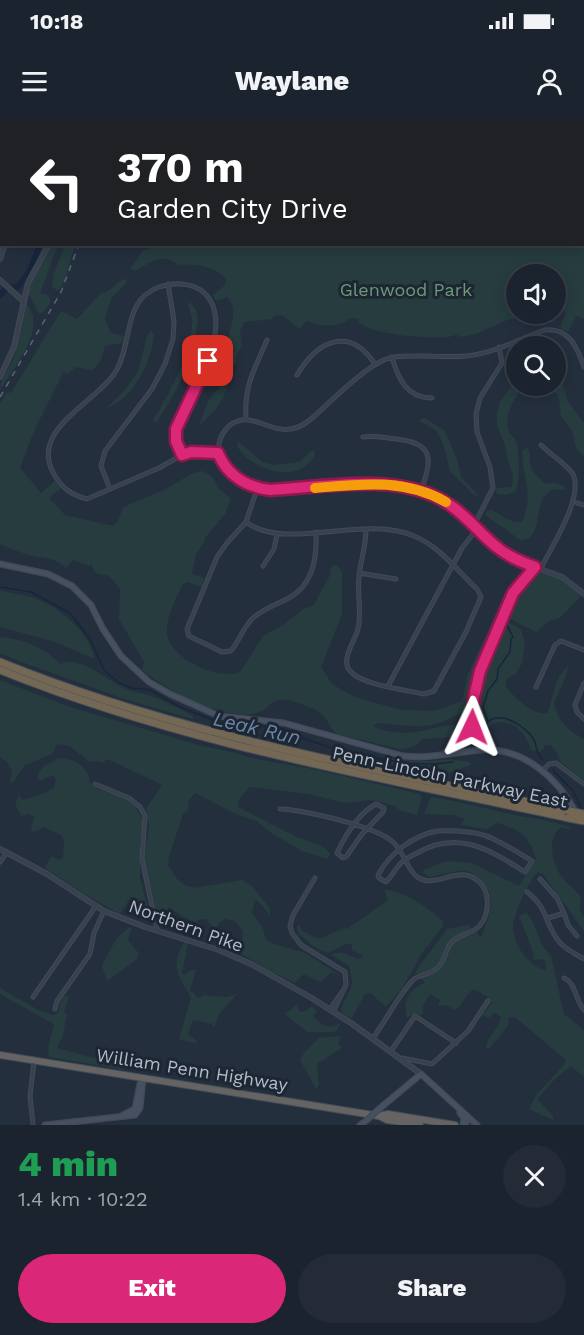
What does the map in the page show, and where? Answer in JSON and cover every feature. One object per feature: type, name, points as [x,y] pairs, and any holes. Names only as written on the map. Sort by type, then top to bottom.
[{"type":"highway","name":"Penn-Lincoln Parkway East","points":[[0,662],[93,697],[204,730],[584,814]]},
{"type":"highway","name":"Penn-Lincoln Parkway East","points":[[0,670],[102,708],[213,741],[584,821]]},
{"type":"highway","name":"William Penn Highway","points":[[0,1055],[455,1125]]},
{"type":"highway","name":"William Penn Highway","points":[[379,1112],[387,1120],[420,1125]]},
{"type":"main road","points":[[0,564],[48,574],[67,583],[87,601],[114,647],[135,671],[158,688],[205,710],[226,717],[284,723],[403,756],[420,757],[487,750],[503,752],[528,761],[542,771],[569,800],[584,827]]},
{"type":"main road","points":[[362,1125],[421,1074]]},
{"type":"main road","name":"Northern Pike","points":[[421,1074],[466,1115],[465,1125]]},
{"type":"main road","points":[[45,1125],[123,1115],[135,1109],[140,1084],[144,1078]]},
{"type":"main road","name":"Northern Pike","points":[[453,1104],[463,1116],[465,1125]]},
{"type":"main road","points":[[466,1115],[477,1125]]},
{"type":"street","points":[[0,377],[14,347],[28,284],[48,246]]},
{"type":"street","points":[[1,282],[23,301]]},
{"type":"street","points":[[182,455],[176,441],[176,429],[208,361],[214,336],[216,311],[206,293],[182,283],[168,284],[144,295],[133,310],[124,351],[116,372],[109,381],[69,415],[58,431],[50,448],[51,470],[67,491],[87,499],[159,468],[182,455],[191,452],[218,453]]},
{"type":"street","points":[[111,490],[101,466],[102,458],[152,389],[165,364],[173,339],[174,321],[168,284]]},
{"type":"street","points":[[584,367],[575,343],[553,329],[467,356],[393,357],[375,364],[302,426],[286,431],[246,419],[235,422],[219,440],[218,453],[223,465],[229,471],[257,489],[382,484],[407,486],[421,491],[450,505],[509,556],[562,578],[584,594]]},
{"type":"street","points":[[246,419],[248,384],[267,340]]},
{"type":"street","points":[[297,375],[303,365],[320,348],[342,342],[353,343],[361,347],[375,364]]},
{"type":"street","points":[[474,525],[493,488],[490,467],[476,422],[480,398],[502,363],[499,347]]},
{"type":"street","points":[[393,357],[396,373],[405,387],[418,396],[432,398]]},
{"type":"street","points":[[363,437],[409,440],[424,448],[430,460],[421,491]]},
{"type":"street","points":[[541,445],[572,471],[578,486],[576,503],[541,568]]},
{"type":"street","points":[[257,489],[246,522],[217,557],[187,629],[187,633],[193,639],[222,652],[231,651],[245,626],[254,617],[289,598],[305,584],[316,560],[316,532]]},
{"type":"street","points":[[576,503],[584,505]]},
{"type":"street","points":[[246,522],[261,531],[277,534],[316,532],[366,529],[386,528],[415,536],[434,548],[481,594],[480,604],[434,691],[424,694],[359,678],[346,666],[360,619],[359,573],[366,545],[366,529]]},
{"type":"street","points":[[388,686],[452,566],[477,529]]},
{"type":"street","points":[[263,566],[274,549],[277,534]]},
{"type":"street","points":[[442,754],[469,733],[472,727],[478,676],[510,599],[535,567]]},
{"type":"street","points":[[359,573],[396,579]]},
{"type":"street","points":[[536,687],[555,645],[561,641],[584,650]]},
{"type":"street","points":[[584,683],[574,705],[584,719]]},
{"type":"street","points":[[458,742],[462,752]]},
{"type":"street","points":[[542,771],[549,764],[556,763],[584,784]]},
{"type":"street","points":[[95,784],[129,798],[140,807],[145,816],[142,865],[157,930]]},
{"type":"street","points":[[375,805],[384,808],[346,857],[342,858],[336,853],[354,826],[375,805]]},
{"type":"street","points":[[280,809],[311,813],[390,839],[400,849],[416,876],[424,880],[435,880],[460,874],[476,879],[486,891],[487,905],[480,925],[452,942],[440,967],[413,980],[373,1038]]},
{"type":"street","points":[[468,831],[491,836],[532,861],[525,872],[490,850],[460,842],[434,845],[406,859],[385,882],[379,878],[379,873],[387,860],[400,849],[432,832],[468,831]]},
{"type":"street","name":"Northern Pike","points":[[0,849],[47,874],[104,910],[234,956],[331,1010],[421,1074]]},
{"type":"street","points":[[0,862],[7,852]]},
{"type":"street","points":[[315,878],[294,914],[291,930],[301,945],[343,970],[346,979],[343,991],[331,1010]]},
{"type":"street","points":[[540,879],[557,898],[568,925],[577,936]]},
{"type":"street","points":[[527,892],[538,902],[559,941],[567,950],[584,959]]},
{"type":"street","points":[[33,997],[96,906]]},
{"type":"street","points":[[54,1009],[57,1001],[90,954],[94,933],[104,910]]},
{"type":"street","points":[[548,918],[564,913]]},
{"type":"street","points":[[564,978],[572,983],[577,1001],[584,1010]]},
{"type":"street","points":[[402,1059],[432,1064],[476,1022],[488,1001]]},
{"type":"street","points":[[391,1051],[415,1016],[456,1043]]},
{"type":"street","points":[[33,1125],[30,1096],[34,1060]]},
{"type":"street","points":[[34,1072],[42,1061]]},
{"type":"green space","points":[[51,246],[58,246],[40,293],[48,295],[51,301],[45,311],[39,314],[29,294],[29,286]]},
{"type":"green space","points":[[65,246],[75,246],[64,282],[58,291],[52,287],[54,273]]},
{"type":"green space","name":"Glenwood Park","points":[[156,246],[584,246],[584,319],[576,316],[568,332],[560,328],[562,324],[566,324],[566,264],[506,264],[506,320],[476,334],[460,337],[458,335],[425,337],[401,335],[378,331],[359,323],[359,319],[350,318],[331,326],[309,321],[305,322],[300,329],[282,315],[272,319],[244,322],[240,331],[242,345],[236,357],[237,361],[230,371],[223,398],[208,418],[199,425],[208,402],[220,385],[222,366],[229,348],[227,345],[233,320],[233,307],[227,297],[216,301],[213,295],[224,286],[226,280],[217,271],[197,265],[178,265],[167,259],[156,260],[135,271],[130,268],[143,251]]},
{"type":"green space","points":[[123,279],[127,280],[126,283],[111,299],[105,319],[111,333],[124,336],[122,343],[105,346],[101,360],[93,370],[76,367],[66,375],[64,371],[34,431],[20,468],[41,493],[55,481],[61,488],[49,498],[65,515],[113,526],[118,521],[123,507],[164,490],[193,473],[202,471],[212,476],[218,488],[231,498],[225,514],[204,539],[205,541],[196,554],[192,574],[204,578],[201,587],[188,582],[183,584],[170,614],[167,633],[170,643],[186,659],[196,666],[220,673],[240,672],[263,636],[283,625],[303,609],[313,606],[330,575],[331,568],[335,565],[342,572],[342,614],[321,667],[332,684],[355,697],[401,710],[435,711],[462,701],[468,674],[506,592],[512,587],[475,672],[469,712],[426,726],[378,723],[373,726],[385,731],[406,733],[450,725],[465,725],[466,729],[456,737],[422,739],[412,747],[400,749],[337,734],[322,714],[289,700],[273,702],[257,713],[244,715],[213,709],[196,702],[142,670],[144,662],[119,619],[120,589],[109,576],[95,573],[91,564],[89,566],[73,560],[66,568],[53,560],[29,555],[0,544],[0,404],[7,392],[11,393],[61,311],[77,319],[102,292],[105,293]]},
{"type":"green space","points":[[190,302],[196,310],[198,320],[192,352],[180,383],[157,422],[152,421],[172,386],[189,344],[192,330],[192,317],[188,305]]},
{"type":"green space","points":[[26,303],[32,313],[31,336],[20,360],[0,390],[15,355]]},
{"type":"green space","points":[[151,331],[154,335],[152,346],[140,378],[125,396],[107,408],[124,391],[138,371],[147,336]]},
{"type":"green space","points":[[506,393],[506,396],[517,396],[511,406],[507,423],[517,445],[519,474],[515,492],[505,495],[496,493],[497,488],[512,487],[513,474],[497,426],[500,402]]},
{"type":"green space","points":[[566,395],[568,402],[584,423],[584,457],[576,448],[573,433],[561,416],[557,396]]},
{"type":"green space","points":[[425,418],[445,431],[457,459],[461,477],[479,496],[474,495],[449,470],[448,460],[437,433],[420,422],[420,419]]},
{"type":"green space","points":[[239,442],[262,462],[274,465],[299,462],[311,451],[315,454],[308,464],[299,470],[279,472],[250,460],[237,446]]},
{"type":"green space","points":[[527,447],[534,472],[546,484],[556,483],[565,488],[564,490],[554,489],[544,497],[534,531],[527,539],[520,540],[485,515],[487,511],[492,510],[510,520],[522,522],[528,495],[522,451]]},
{"type":"green space","points":[[537,571],[556,576],[581,596],[560,618],[549,621],[536,632],[506,617],[515,596]]},
{"type":"green space","points":[[0,590],[37,599],[65,615],[87,639],[95,659],[52,641],[0,627]]},
{"type":"green space","points":[[508,622],[521,629],[525,643],[522,663],[516,674],[506,681],[506,687],[525,705],[536,712],[547,713],[557,681],[568,667],[554,703],[564,725],[584,739],[584,781],[560,761],[556,751],[550,745],[544,745],[544,749],[540,752],[531,750],[522,733],[507,723],[493,723],[478,744],[469,745],[477,724],[479,689],[495,645]]},
{"type":"green space","points":[[0,637],[33,645],[61,664],[68,662],[84,665],[130,691],[151,696],[172,705],[193,716],[193,719],[127,700],[16,660],[0,653]]},
{"type":"green space","points":[[0,680],[67,706],[198,745],[420,794],[422,797],[417,815],[402,811],[392,805],[370,800],[344,803],[309,794],[249,787],[239,800],[238,807],[297,837],[322,846],[330,853],[328,859],[302,851],[256,821],[236,814],[195,793],[189,800],[188,811],[183,814],[169,857],[168,865],[177,879],[194,888],[242,880],[253,887],[270,909],[270,915],[255,900],[252,913],[262,926],[266,939],[271,943],[305,953],[341,976],[331,972],[322,981],[318,981],[304,974],[295,983],[268,970],[237,951],[242,942],[243,931],[235,921],[225,919],[215,930],[206,919],[199,919],[196,922],[181,916],[169,907],[162,922],[157,924],[144,860],[149,827],[146,809],[162,785],[108,759],[102,763],[90,762],[69,746],[57,744],[53,753],[24,766],[13,783],[10,781],[12,772],[7,762],[0,757]]},
{"type":"green space","points":[[59,758],[80,764],[87,772],[90,783],[96,788],[121,796],[134,805],[143,820],[140,842],[140,878],[148,908],[145,911],[141,909],[136,898],[131,897],[120,914],[45,868],[53,856],[58,860],[63,858],[64,840],[61,835],[44,827],[33,832],[31,830],[34,817],[29,814],[21,816],[15,804],[19,795],[23,800],[54,788],[56,779],[53,775],[40,781],[37,778],[42,768]]},
{"type":"green space","points":[[388,758],[430,761],[450,759],[470,762],[471,765],[443,775],[398,766],[385,761]]},
{"type":"green space","points":[[431,797],[550,821],[571,828],[570,830],[562,827],[557,831],[552,850],[561,876],[581,897],[580,910],[584,918],[584,931],[543,874],[538,872],[522,898],[513,927],[516,941],[523,954],[533,965],[546,970],[545,961],[534,960],[519,916],[526,912],[532,920],[542,945],[551,956],[564,1014],[584,1030],[584,1077],[571,1066],[555,1079],[537,1099],[553,1116],[553,1120],[529,1109],[537,1094],[566,1060],[516,1018],[509,1017],[508,1026],[489,1049],[486,1047],[501,1017],[495,1013],[488,1018],[482,1015],[492,1003],[489,998],[474,989],[455,1010],[446,1005],[440,1006],[438,1004],[440,1000],[430,994],[423,1006],[421,1016],[415,1013],[407,1018],[405,1006],[408,996],[425,983],[415,972],[447,929],[468,925],[481,937],[490,908],[486,886],[472,873],[460,871],[428,877],[422,872],[446,861],[472,863],[519,886],[536,859],[531,845],[523,835],[512,828],[497,823],[487,829],[461,825],[465,819],[454,815],[424,814]]},
{"type":"green space","points":[[384,890],[399,893],[415,901],[443,921],[443,926],[422,953],[403,987],[386,1007],[370,993],[365,994],[352,1018],[342,1013],[352,982],[349,966],[331,955],[338,952],[359,959],[363,956],[352,950],[352,945],[349,943],[327,953],[313,946],[299,934],[297,927],[299,925],[302,931],[319,939],[344,928],[347,929],[388,900]]},
{"type":"green space","points":[[132,927],[128,940],[138,952],[137,959],[107,981],[102,966],[118,937]]},
{"type":"green space","points":[[184,942],[188,943],[182,973],[184,975],[196,970],[190,990],[198,998],[204,995],[227,997],[237,994],[219,1014],[214,1028],[212,1024],[193,1020],[188,1034],[196,1040],[197,1044],[179,1039],[191,997],[177,971],[177,958]]},
{"type":"green space","points":[[0,988],[40,1011],[53,1015],[59,1012],[64,996],[69,996],[64,1012],[67,1014],[63,1035],[57,1048],[121,1065],[120,1069],[49,1057],[49,1044],[54,1024],[3,996]]},
{"type":"green space","points":[[299,1003],[297,1006],[299,1011],[304,1012],[312,1006],[317,1011],[313,1016],[322,1024],[333,1026],[339,1023],[340,1025],[335,1032],[307,1032],[285,1014]]},
{"type":"green space","points":[[341,1036],[338,1045],[343,1047],[317,1064],[319,1085],[316,1089],[300,1060],[319,1038]]},
{"type":"waterway","points":[[0,295],[8,287],[16,288],[25,278],[39,246]]},
{"type":"waterway","name":"Leak Run","points":[[0,587],[31,592],[70,613],[90,639],[104,670],[118,682],[131,688],[150,690],[178,706],[220,723],[273,727],[328,747],[401,763],[453,762]]},
{"type":"waterway","points":[[488,722],[483,707],[488,691],[497,679],[498,669],[510,652],[513,637],[507,625]]},
{"type":"waterway","name":"Leak Run","points":[[472,745],[488,722],[494,719],[506,719],[519,725],[533,738],[542,759]]},
{"type":"waterway","name":"Leak Run","points":[[553,770],[573,791],[582,810]]},
{"type":"railway","points":[[0,397],[61,292],[78,246]]},
{"type":"slow traffic","points":[[315,488],[368,484],[407,486],[446,502]]},
{"type":"route","points":[[208,361],[176,429],[176,441],[182,455],[201,451],[218,453],[223,465],[229,471],[257,489],[368,484],[407,486],[450,505],[498,548],[509,556],[535,567],[513,593],[478,676],[472,727]]}]
